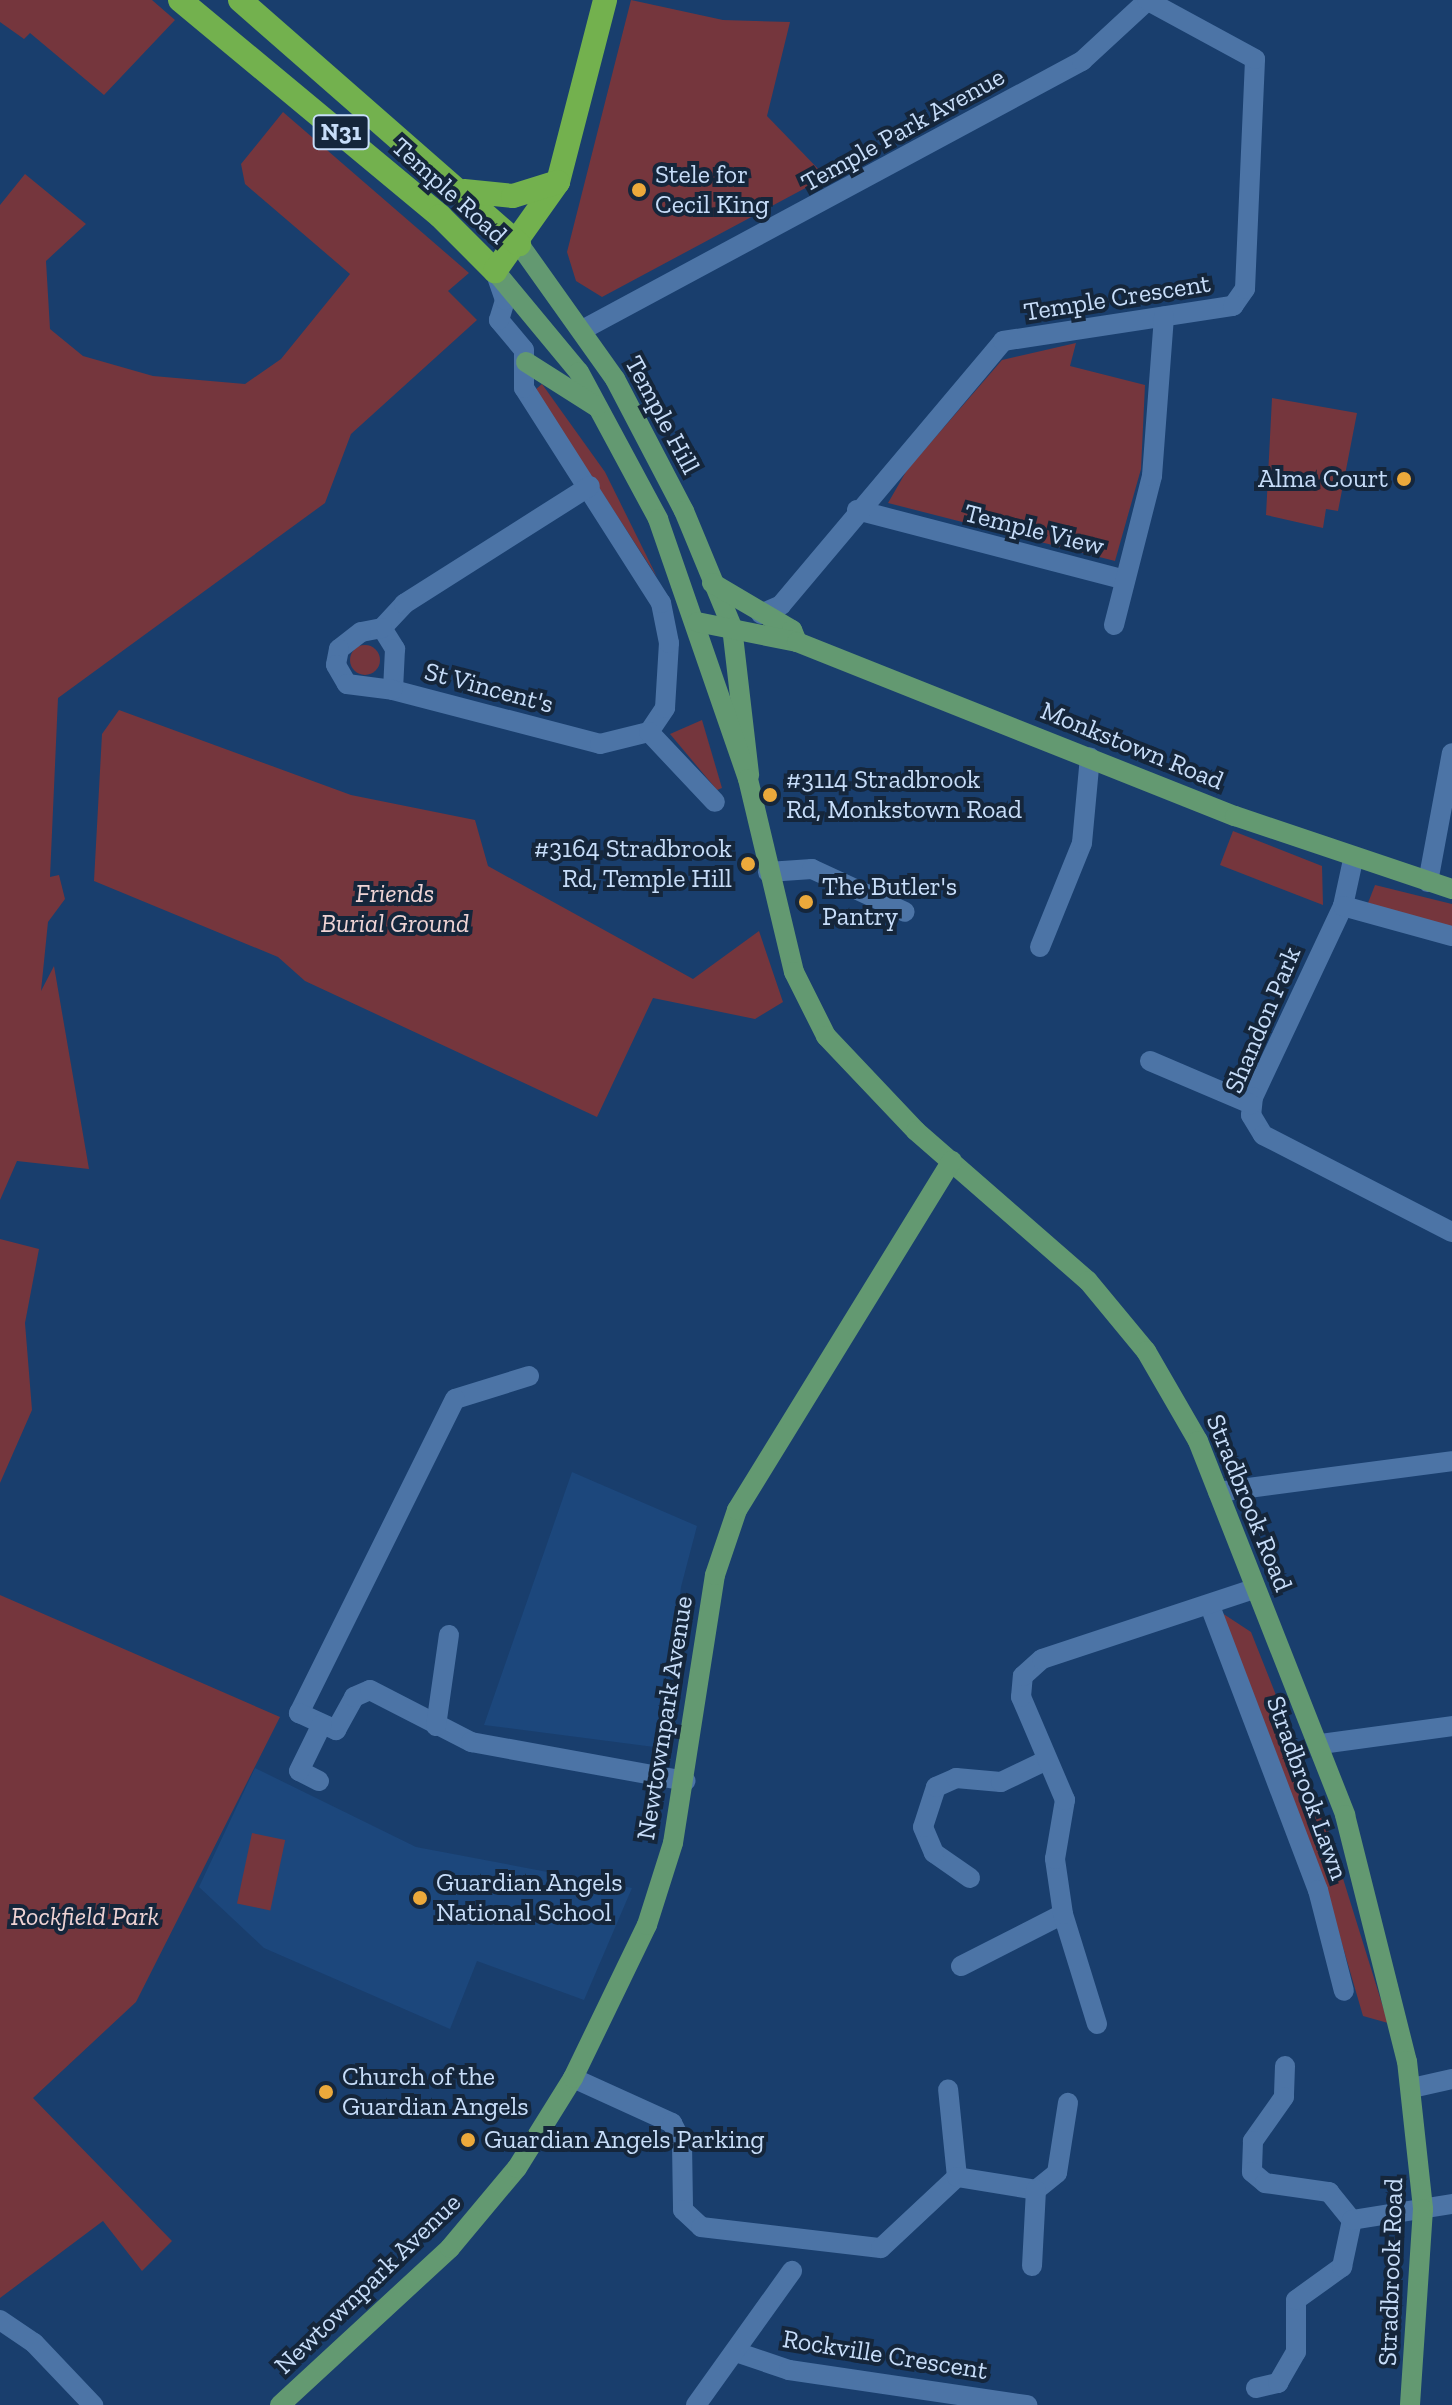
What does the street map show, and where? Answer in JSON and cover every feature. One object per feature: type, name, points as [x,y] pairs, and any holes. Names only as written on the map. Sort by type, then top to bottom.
[{"type":"highway","name":"Temple Road","points":[[180,0],[440,216],[495,271]]},
{"type":"highway","name":"Temple Road","points":[[240,0],[464,191],[519,244]]},
{"type":"highway","points":[[495,271],[519,244],[558,182],[605,0]]},
{"type":"highway","points":[[464,191],[513,196],[558,182]]},
{"type":"main road","name":"Temple Hill","points":[[519,244],[584,329],[684,511],[732,627]]},
{"type":"main road","name":"Temple Hill","points":[[495,271],[547,329],[597,407],[658,519],[696,617]]},
{"type":"main road","points":[[526,362],[597,407]]},
{"type":"main road","name":"Monkstown Road","points":[[712,583],[792,630],[797,642]]},
{"type":"main road","name":"Monkstown Road","points":[[696,617],[797,642],[1353,860],[1452,889]]},
{"type":"main road","name":"Stradbrook Road","points":[[696,617],[748,779],[794,972],[826,1036],[952,1161],[1119,1316],[1188,1419],[1254,1589],[1321,1744],[1363,1877],[1412,2088],[1423,2209],[1410,2405]]},
{"type":"main road","name":"Stradbrook Road","points":[[732,627],[752,755],[748,779]]},
{"type":"main road","name":"Newtownpark Avenue","points":[[280,2405],[450,2248],[517,2168],[573,2078],[647,1925],[685,1781],[715,1575],[737,1510],[952,1161]]},
{"type":"main road","name":"Stradbrook Road","points":[[1413,2382],[1421,2405]]},
{"type":"street","name":"Temple Park Avenue","points":[[584,329],[1082,61],[1148,0]]},
{"type":"street","name":"Temple Crescent","points":[[761,614],[781,605],[857,510],[1003,341],[1233,306],[1245,289],[1256,75],[1247,49],[1148,0]]},
{"type":"street","points":[[495,271],[505,300],[499,320],[526,362],[524,388],[650,581],[666,626],[670,684],[649,732],[715,802]]},
{"type":"street","name":"Temple View","points":[[857,510],[1125,580],[1152,476],[1164,316]]},
{"type":"street","points":[[393,690],[347,684],[336,665],[350,641],[382,628],[404,604],[590,486]]},
{"type":"street","points":[[1114,625],[1125,580]]},
{"type":"street","name":"St Vincent's","points":[[382,628],[395,649],[393,690],[600,744],[649,732]]},
{"type":"street","points":[[1428,882],[1452,753]]},
{"type":"street","points":[[1040,947],[1082,843],[1090,757]]},
{"type":"street","name":"Shandon Park","points":[[1353,860],[1343,906],[1251,1104],[1263,1135],[1452,1232]]},
{"type":"street","points":[[768,872],[812,869],[905,912]]},
{"type":"street","points":[[1343,906],[1452,936]]},
{"type":"street","points":[[1150,1061],[1251,1104]]},
{"type":"street","points":[[529,1376],[455,1399],[299,1713],[336,1730],[357,1694],[370,1690],[471,1742],[685,1781]]},
{"type":"street","points":[[1218,1492],[1452,1461]]},
{"type":"street","points":[[1097,2024],[1063,1914],[1055,1859],[1065,1800],[1021,1697],[1023,1676],[1042,1659],[1254,1589]]},
{"type":"street","name":"Stradbrook Lawn","points":[[1210,1606],[1318,1890],[1344,1991]]},
{"type":"street","points":[[436,1726],[449,1635]]},
{"type":"street","points":[[319,1781],[299,1771],[322,1724]]},
{"type":"street","points":[[1321,1744],[1452,1726]]},
{"type":"street","points":[[970,1878],[934,1853],[923,1827],[936,1787],[956,1778],[1001,1782],[1047,1760]]},
{"type":"street","points":[[961,1966],[1063,1914]]},
{"type":"street","points":[[1285,2066],[1284,2097],[1253,2141],[1252,2172],[1265,2183],[1329,2192],[1352,2220]]},
{"type":"street","points":[[573,2078],[672,2123],[682,2143],[683,2210],[701,2227],[881,2248],[957,2177]]},
{"type":"street","points":[[1412,2088],[1452,2079]]},
{"type":"street","points":[[948,2089],[957,2177]]},
{"type":"street","points":[[1032,2266],[1036,2190],[1057,2173],[1068,2103]]},
{"type":"street","points":[[957,2177],[1036,2190]]},
{"type":"street","points":[[1352,2220],[1452,2204]]},
{"type":"street","points":[[1256,2388],[1278,2383],[1296,2352],[1296,2300],[1342,2267],[1352,2220]]},
{"type":"street","points":[[696,2405],[792,2271]]},
{"type":"street","points":[[0,2320],[34,2343],[93,2405]]},
{"type":"street","name":"Rockville Crescent","points":[[736,2352],[789,2370],[1027,2405]]},
{"type":"shaded area","points":[[572,1472],[697,1526],[681,1587],[662,1748],[484,1725]]},
{"type":"shaded area","name":"Guardian Angels National School","points":[[255,1768],[416,1847],[632,1888],[584,2000],[477,1961],[450,2029],[264,1948],[199,1887]]},
{"type":"green space","points":[[0,0],[152,0],[175,20],[104,95],[30,33],[24,39],[0,22]]},
{"type":"green space","points":[[631,0],[723,20],[790,22],[767,116],[826,177],[602,297],[576,281],[567,252]]},
{"type":"green space","points":[[283,112],[469,273],[448,291],[477,320],[351,434],[325,503],[58,698],[50,877],[59,875],[65,899],[48,922],[41,991],[54,966],[89,1169],[17,1161],[0,1200],[0,205],[25,174],[86,224],[46,261],[50,329],[83,356],[153,376],[245,384],[281,359],[350,274],[245,184],[241,164]]},
{"type":"green space","points":[[1076,343],[1070,366],[1145,385],[1141,469],[1115,561],[888,503],[907,470],[1002,360]]},
{"type":"green space","points":[[542,384],[605,472],[657,577],[535,390]]},
{"type":"green space","points":[[1272,398],[1357,413],[1338,511],[1326,509],[1323,528],[1266,515]]},
{"type":"green space","points":[[365,645],[376,649],[380,660],[376,671],[365,675],[354,671],[350,660],[354,649]]},
{"type":"green space","name":"Friends Burial Ground","points":[[119,710],[351,795],[475,820],[488,866],[693,979],[759,931],[783,1002],[755,1019],[653,998],[597,1117],[305,981],[278,957],[94,881],[102,734]]},
{"type":"green space","points":[[702,720],[722,788],[717,790],[670,734]]},
{"type":"green space","points":[[1233,831],[1322,866],[1323,905],[1220,865]]},
{"type":"green space","points":[[1375,885],[1452,904],[1452,928],[1368,903]]},
{"type":"green space","points":[[0,1239],[39,1249],[25,1323],[32,1410],[0,1483]]},
{"type":"green space","name":"Rockfield Park","points":[[0,1595],[280,1717],[136,2002],[33,2098],[172,2241],[142,2271],[103,2221],[0,2298]]},
{"type":"green space","points":[[1222,1613],[1251,1632],[1322,1811],[1388,2023],[1363,2016],[1324,1882]]},
{"type":"green space","points":[[252,1833],[285,1840],[270,1910],[237,1903]]},
{"type":"place","name":"Stele for Cecil King","points":[[639,190]]},
{"type":"place","name":"Alma Court","points":[[1404,479]]},
{"type":"place","name":"#3114 Stradbrook Rd, Monkstown Road","points":[[770,795]]},
{"type":"place","name":"#3164 Stradbrook Rd, Temple Hill","points":[[748,864]]},
{"type":"place","name":"The Butler's Pantry","points":[[806,902]]},
{"type":"place","name":"Guardian Angels National School","points":[[420,1898]]},
{"type":"place","name":"Church of the Guardian Angels","points":[[326,2092]]},
{"type":"place","name":"Guardian Angels Parking","points":[[468,2140]]}]
